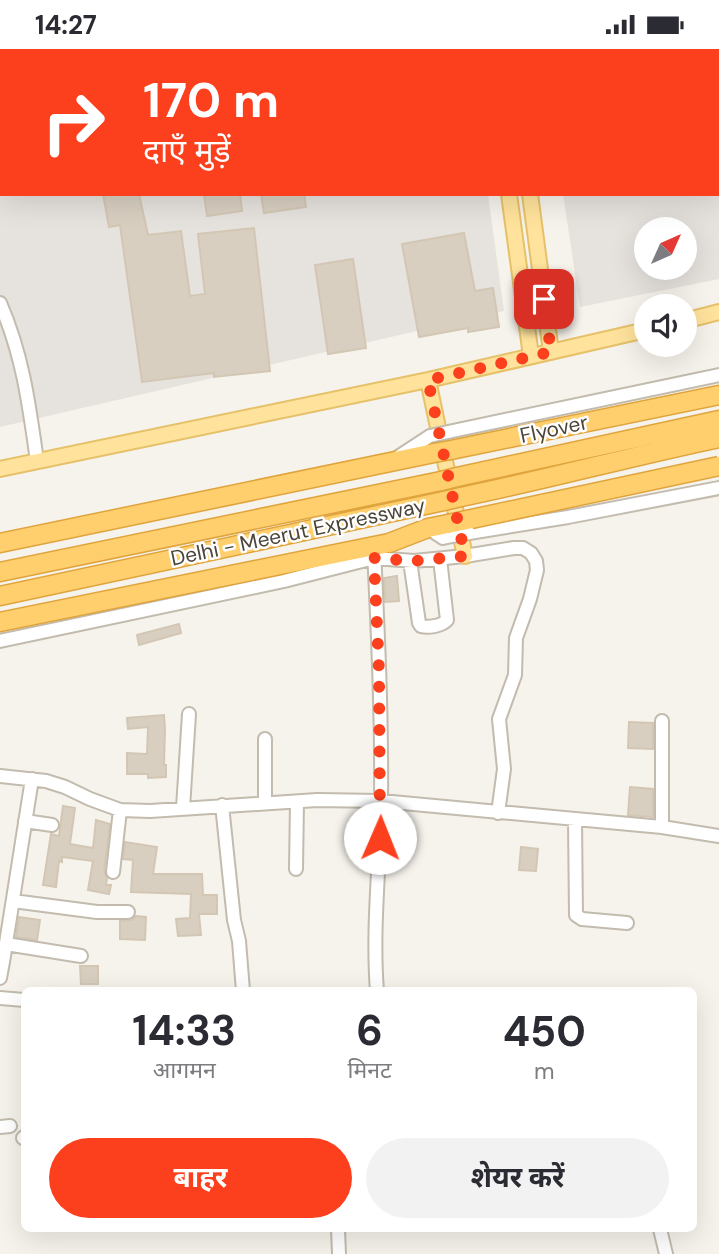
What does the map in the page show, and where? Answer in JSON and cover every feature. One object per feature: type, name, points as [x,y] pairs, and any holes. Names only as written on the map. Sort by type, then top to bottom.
[{"type":"highway","name":"Flyover","points":[[0,543],[389,463],[432,445],[719,395]]},
{"type":"highway","name":"Delhi - Meerut Expressway","points":[[0,572],[719,421]]},
{"type":"highway","name":"Delhi - Meerut Expressway","points":[[0,596],[526,483],[719,438]]},
{"type":"highway","points":[[0,622],[374,552],[389,543],[428,529],[450,530],[719,466]]},
{"type":"main road","points":[[509,196],[531,356]]},
{"type":"main road","points":[[530,196],[551,352]]},
{"type":"main road","points":[[697,318],[719,312]]},
{"type":"main road","points":[[0,469],[428,380],[634,333]]},
{"type":"main road","points":[[428,380],[465,556]]},
{"type":"street","points":[[0,303],[15,342],[27,389],[37,461]]},
{"type":"street","points":[[432,445],[448,432],[719,375]]},
{"type":"street","points":[[450,530],[469,533],[719,488]]},
{"type":"street","points":[[0,641],[284,581],[374,552],[410,561],[523,548],[531,553],[536,561],[537,571],[516,638],[515,675],[499,719],[504,769],[498,813]]},
{"type":"street","points":[[374,552],[381,801],[374,952],[377,987]]},
{"type":"street","points":[[410,561],[419,623],[424,627],[442,624],[447,620],[440,558]]},
{"type":"street","points":[[183,809],[189,715]]},
{"type":"street","points":[[662,721],[662,827]]},
{"type":"street","points":[[265,739],[265,803]]},
{"type":"street","points":[[0,776],[32,779],[65,787],[120,810],[381,801],[662,827],[719,836]]},
{"type":"street","points":[[0,978],[32,779]]},
{"type":"street","points":[[296,869],[297,802]]},
{"type":"street","points":[[222,806],[243,987]]},
{"type":"street","points":[[113,872],[120,810]]},
{"type":"street","points":[[575,820],[576,915],[582,919],[627,923]]},
{"type":"street","points":[[25,821],[52,825]]},
{"type":"street","points":[[13,901],[97,912],[128,912]]},
{"type":"street","points":[[6,944],[81,956]]},
{"type":"street","points":[[0,998],[21,1000]]},
{"type":"street","points":[[338,1232],[340,1254]]},
{"type":"street","points":[[661,1232],[666,1254]]},
{"type":"shaded area","points":[[0,196],[488,196],[504,311],[0,427]]},
{"type":"shaded area","points":[[563,196],[719,196],[719,279],[580,307]]},
{"type":"building","points":[[103,196],[139,196],[148,235],[181,231],[190,296],[205,294],[198,234],[254,228],[270,371],[214,377],[214,373],[142,382],[120,225],[109,227]]},
{"type":"building","points":[[204,196],[240,196],[242,211],[207,216]]},
{"type":"building","points":[[261,196],[304,196],[306,207],[264,213]]},
{"type":"building","points":[[464,233],[475,291],[493,288],[499,327],[468,332],[468,328],[419,337],[402,244]]},
{"type":"building","points":[[353,259],[366,348],[328,354],[315,265]]},
{"type":"building","points":[[397,576],[399,601],[385,602],[384,578]]},
{"type":"building","points":[[179,624],[181,633],[139,645],[137,635]]},
{"type":"building","points":[[164,715],[166,777],[148,778],[148,774],[127,774],[127,753],[147,754],[148,727],[128,729],[127,718]]},
{"type":"building","points":[[629,722],[653,723],[653,749],[628,748]]},
{"type":"building","points":[[630,787],[653,789],[653,817],[628,815]]},
{"type":"building","points":[[63,806],[75,808],[70,844],[93,848],[96,820],[110,824],[104,871],[106,885],[111,885],[109,894],[88,890],[93,861],[62,857],[62,862],[59,861],[56,887],[43,885],[51,834],[59,836]]},
{"type":"building","points":[[125,842],[157,847],[153,874],[202,874],[203,895],[217,895],[217,914],[199,914],[201,935],[178,936],[176,919],[190,918],[191,894],[131,892],[133,860],[123,859]]},
{"type":"building","points":[[521,847],[538,849],[536,871],[519,870]]},
{"type":"building","points":[[136,916],[146,917],[145,940],[120,939],[120,921],[132,920]]},
{"type":"building","points":[[19,917],[40,920],[37,940],[16,937]]},
{"type":"building","points":[[80,966],[98,966],[98,984],[81,984]]},
{"type":"route","points":[[380,838],[379,671],[374,558],[414,561],[465,556],[428,380],[551,352],[544,299]]}]
